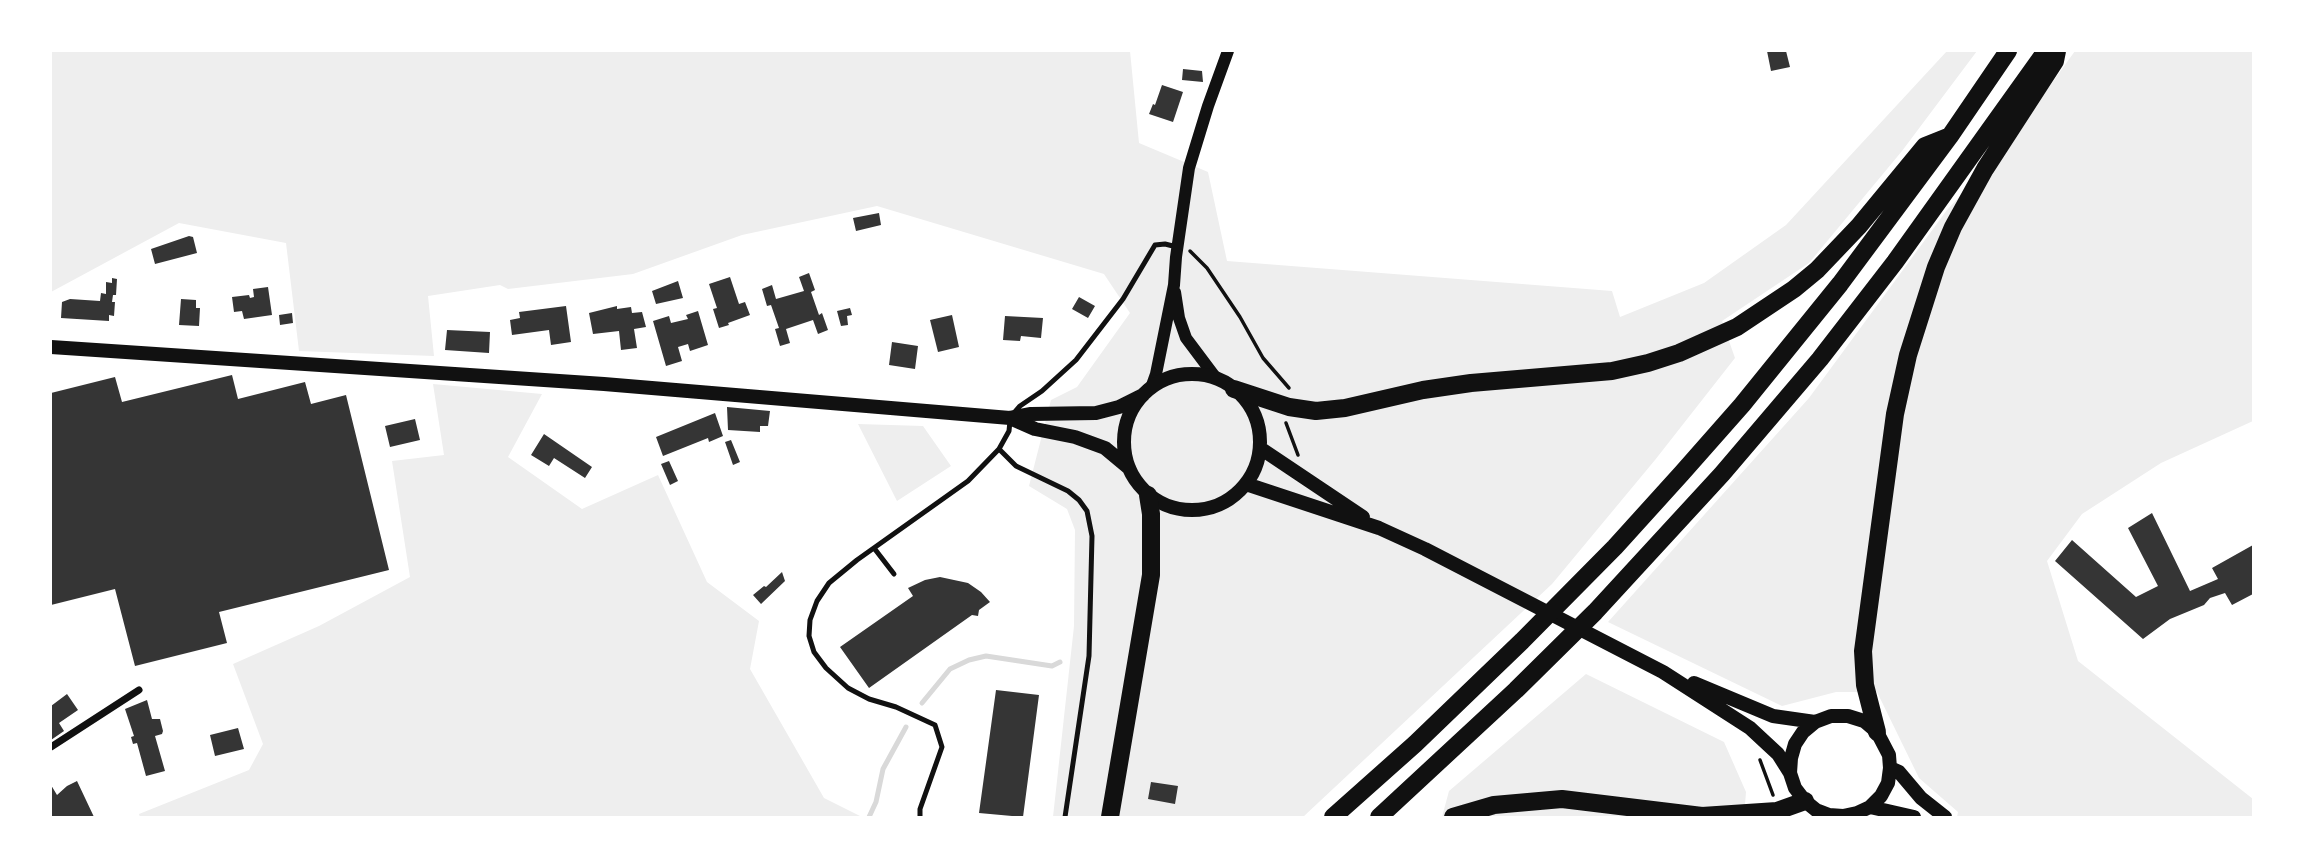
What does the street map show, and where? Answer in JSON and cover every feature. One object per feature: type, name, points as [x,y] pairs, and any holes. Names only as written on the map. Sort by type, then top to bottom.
[{"type":"highway","points":[[1333,817],[1485,678],[1615,547],[1742,405],[1797,338],[1950,136],[2008,51]]},
{"type":"highway","points":[[1379,817],[1516,690],[1595,612],[1722,474],[1820,359],[1895,262],[2046,51]]},
{"type":"highway","points":[[1877,732],[1865,685],[1863,651],[1895,414],[1908,355],[1936,267],[1953,227],[1984,169],[2056,61],[2057,51]]},
{"type":"highway","points":[[1234,389],[1289,407],[1316,411],[1345,408],[1423,390],[1471,383],[1612,370],[1648,363],[1708,342],[1770,307],[1817,270],[1868,216],[1925,146],[1950,136]]},
{"type":"highway","points":[[1110,817],[1151,575],[1152,525],[1148,495]]},
{"type":"highway","points":[[1453,817],[1494,805],[1562,799],[1702,816],[1777,811],[1805,801]]},
{"type":"main road","points":[[51,347],[617,385],[1010,418],[1031,414],[1096,414],[1119,407],[1168,378],[1184,374],[1216,378],[1234,389],[1246,401],[1255,418],[1260,448],[1254,470],[1246,484],[1225,502],[1196,510],[1178,509],[1148,495],[1129,468],[1105,448],[1075,437],[1035,429],[1010,418]]},
{"type":"main road","points":[[1129,468],[1125,456],[1125,431],[1132,411],[1147,391]]},
{"type":"main road","points":[[1260,448],[1379,528]]},
{"type":"main road","points":[[1246,484],[1379,528],[1663,672],[1750,727],[1777,754],[1805,801],[1822,812],[1843,816],[1870,807],[1881,796],[1888,783],[1891,768],[1885,742],[1877,732],[1864,721],[1848,716],[1831,716],[1815,722],[1803,732],[1790,758],[1790,773]]},
{"type":"main road","points":[[1663,672],[1773,716],[1815,722]]},
{"type":"main road","points":[[1891,768],[1899,772],[1921,798],[1945,817]]},
{"type":"main road","points":[[1870,807],[1914,817]]},
{"type":"street","points":[[1147,391],[1156,374],[1174,285],[1189,168],[1228,51]]},
{"type":"street","points":[[1174,285],[1179,318],[1186,338],[1216,378]]},
{"type":"street","points":[[51,747],[139,690]]},
{"type":"lane","points":[[920,817],[920,809],[942,747],[935,725],[869,699],[849,688],[820,660],[814,652],[809,636],[810,620],[817,601],[829,583],[968,481],[999,449],[1009,430],[1010,418],[1020,406],[1042,391],[1076,360],[1123,299],[1155,245],[1177,247]]},
{"type":"lane","points":[[999,449],[1016,466],[1068,491],[1079,500],[1087,512],[1092,536],[1089,656],[1065,817]]},
{"type":"lane","points":[[874,548],[894,574]]},
{"type":"path","points":[[1177,247],[1198,256],[1208,268],[1263,358],[1291,390],[1287,426],[1304,467],[1301,475]]},
{"type":"path","points":[[1757,756],[1769,778],[1777,811]]},
{"type":"shaded area","points":[[51,51],[1130,51],[1139,143],[1208,172],[1227,261],[1612,291],[1620,317],[1704,283],[1786,225],[1947,51],[1977,51],[1902,151],[1809,263],[1722,321],[1735,358],[1552,584],[1303,817],[1053,817],[1074,626],[1075,530],[1067,509],[1029,486],[1051,400],[1077,387],[1130,313],[1104,274],[877,206],[742,235],[633,274],[508,289],[500,285],[428,296],[434,356],[299,351],[286,243],[179,223],[51,292]]},
{"type":"shaded area","points":[[2075,51],[2253,51],[2253,421],[2161,463],[2082,514],[2047,561],[2078,661],[2253,799],[2253,817],[1957,817],[1958,812],[1919,778],[1877,692],[1836,692],[1782,706],[1608,622],[1809,398],[1947,210],[2007,145]]},
{"type":"shaded area","points":[[433,384],[542,394],[508,457],[582,509],[658,475],[707,582],[759,621],[750,669],[824,798],[862,817],[140,817],[139,814],[249,770],[263,744],[233,664],[319,626],[410,577],[392,461],[444,455]]},
{"type":"shaded area","points":[[858,424],[923,426],[951,466],[897,501]]},
{"type":"shaded area","points":[[1586,674],[1724,742],[1746,792],[1744,817],[1442,817],[1449,791]]},
{"type":"building","points":[[1767,51],[1786,51],[1790,67],[1771,71]]},
{"type":"building","points":[[1183,69],[1202,71],[1203,82],[1182,80]]},
{"type":"building","points":[[1162,85],[1183,92],[1173,122],[1149,114]]},
{"type":"building","points":[[879,213],[881,225],[856,231],[853,218]]},
{"type":"building","points":[[193,237],[197,253],[155,264],[151,249]]},
{"type":"building","points":[[809,273],[815,290],[811,292],[828,330],[818,334],[813,320],[786,329],[790,343],[780,346],[775,329],[779,328],[771,305],[767,306],[762,289],[772,285],[776,299],[804,291],[799,277]]},
{"type":"building","points":[[730,277],[739,304],[745,302],[750,315],[719,328],[713,309],[717,308],[709,284]]},
{"type":"building","points":[[112,278],[117,279],[116,295],[113,295],[112,302],[115,302],[114,316],[109,315],[109,321],[61,318],[62,302],[70,299],[100,301],[101,293],[106,294],[106,282],[112,283]]},
{"type":"building","points":[[678,281],[683,298],[656,304],[652,291]]},
{"type":"building","points":[[268,287],[272,315],[244,319],[242,311],[234,312],[232,297],[254,297],[253,289]]},
{"type":"building","points":[[1079,297],[1095,306],[1088,318],[1072,309]]},
{"type":"building","points":[[181,299],[196,300],[196,308],[200,308],[199,326],[179,325]]},
{"type":"building","points":[[566,306],[571,342],[551,345],[549,330],[512,335],[510,320],[520,318],[519,312]]},
{"type":"building","points":[[617,306],[617,309],[631,307],[632,313],[642,312],[646,327],[634,329],[637,348],[621,350],[619,331],[593,334],[589,313]]},
{"type":"building","points":[[850,308],[852,315],[847,316],[848,325],[841,326],[837,311]]},
{"type":"building","points":[[698,311],[708,345],[690,351],[688,344],[678,347],[682,361],[666,366],[653,321],[669,316],[671,323],[688,319],[686,315]]},
{"type":"building","points":[[292,313],[293,323],[280,325],[279,315]]},
{"type":"building","points":[[952,315],[959,347],[938,352],[930,320]]},
{"type":"building","points":[[1005,316],[1043,318],[1041,338],[1021,336],[1020,341],[1003,340]]},
{"type":"building","points":[[447,330],[490,332],[489,353],[445,350]]},
{"type":"building","points":[[892,342],[918,346],[915,369],[889,365]]},
{"type":"building","points":[[232,375],[238,399],[305,382],[311,404],[346,395],[389,570],[219,612],[227,643],[135,666],[115,589],[51,605],[51,393],[115,377],[122,402]]},
{"type":"building","points":[[727,407],[770,411],[768,426],[760,426],[760,432],[728,430]]},
{"type":"building","points":[[715,413],[723,436],[709,442],[708,438],[663,456],[656,437]]},
{"type":"building","points":[[415,419],[420,440],[390,447],[385,426]]},
{"type":"building","points":[[544,434],[592,467],[585,478],[554,458],[549,466],[531,455]]},
{"type":"building","points":[[731,440],[740,462],[733,465],[725,442]]},
{"type":"building","points":[[669,461],[678,481],[670,485],[661,464]]},
{"type":"building","points":[[2152,513],[2190,591],[2218,579],[2212,568],[2253,545],[2253,594],[2232,605],[2225,593],[2210,598],[2204,605],[2170,619],[2143,639],[2055,561],[2072,540],[2136,597],[2158,586],[2128,528]]},
{"type":"building","points":[[782,572],[785,581],[761,604],[753,595]]},
{"type":"building","points":[[940,577],[968,583],[990,602],[979,610],[978,616],[972,615],[869,688],[840,647],[913,596],[908,588]]},
{"type":"building","points":[[996,690],[1039,695],[1023,817],[979,813]]},
{"type":"building","points":[[67,694],[78,710],[59,723],[64,731],[51,740],[51,706]]},
{"type":"building","points":[[147,700],[152,719],[160,719],[163,731],[155,736],[165,771],[146,776],[137,743],[133,744],[131,737],[134,736],[125,709]]},
{"type":"building","points":[[238,728],[244,749],[215,756],[210,735]]},
{"type":"building","points":[[77,781],[94,817],[51,817],[51,785],[57,795]]},
{"type":"building","points":[[1151,782],[1178,786],[1175,804],[1148,799]]},
{"type":"waterway","points":[[922,703],[950,669],[969,660],[986,656],[1052,666],[1060,662]]},
{"type":"waterway","points":[[869,817],[876,802],[883,769],[906,727]]}]
